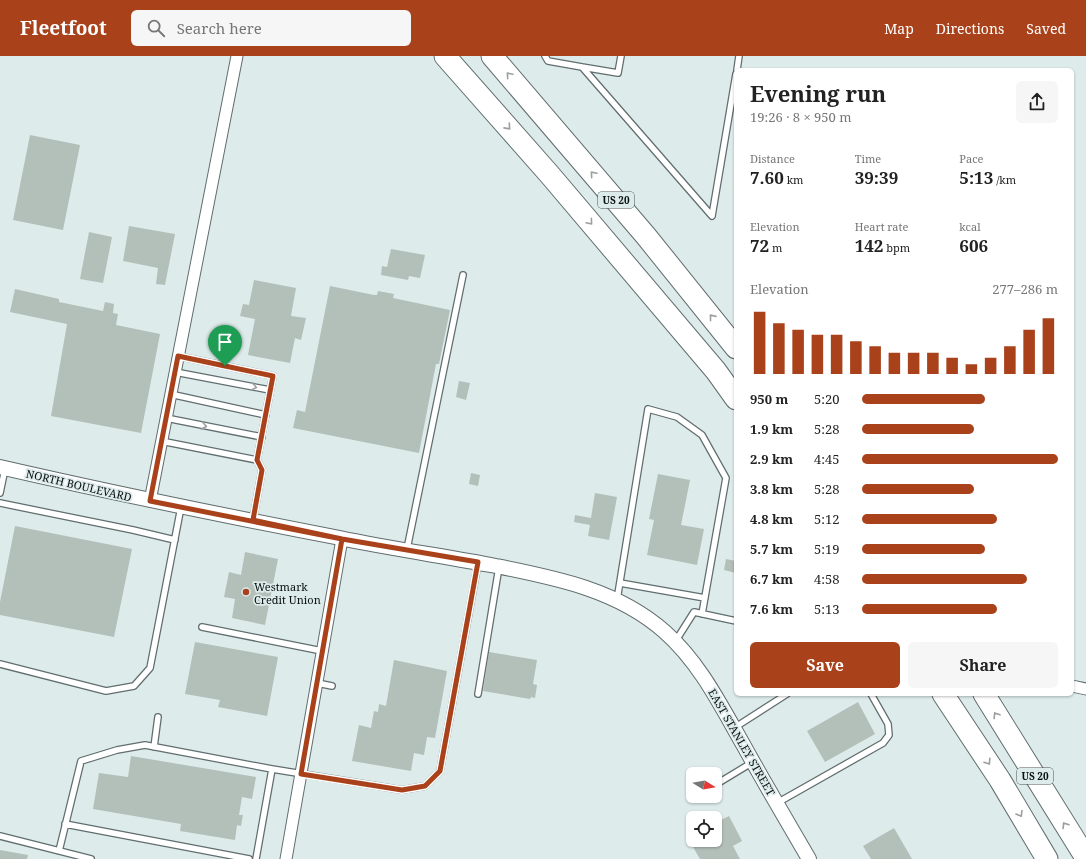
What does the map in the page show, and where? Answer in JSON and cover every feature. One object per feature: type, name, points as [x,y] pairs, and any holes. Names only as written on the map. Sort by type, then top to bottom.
[{"type":"highway","name":"US 20","points":[[445,56],[550,174],[716,371],[734,396]]},
{"type":"highway","name":"US 20","points":[[492,56],[646,236],[734,346]]},
{"type":"highway","name":"US 20","points":[[944,696],[1000,780],[1047,859]]},
{"type":"highway","name":"US 20","points":[[985,696],[1086,858]]},
{"type":"street","points":[[150,501],[237,56]]},
{"type":"street","name":"NORTH BOULEVARD","points":[[3,468],[150,501],[253,520],[342,539],[499,566],[575,583],[617,601],[641,614],[670,637]]},
{"type":"street","points":[[286,859],[342,539]]},
{"type":"street","name":"EAST STANLEY STREET","points":[[670,637],[691,659],[711,687],[809,859]]},
{"type":"street","points":[[1074,686],[1086,689]]},
{"type":"lane","points":[[544,56],[548,61],[618,73],[621,56]]},
{"type":"lane","points":[[737,68],[739,56]]},
{"type":"lane","points":[[582,67],[712,216],[734,86]]},
{"type":"lane","points":[[406,550],[463,275]]},
{"type":"lane","points":[[178,356],[273,376],[257,460],[262,470],[253,520]]},
{"type":"lane","points":[[175,372],[270,390]]},
{"type":"lane","points":[[170,394],[266,415]]},
{"type":"lane","points":[[617,601],[648,409],[656,410],[677,417],[702,434],[726,478],[702,614]]},
{"type":"lane","points":[[166,418],[262,437]]},
{"type":"lane","points":[[161,441],[257,460]]},
{"type":"lane","points":[[0,493],[3,468]]},
{"type":"lane","points":[[0,503],[175,540]]},
{"type":"lane","points":[[0,664],[106,691],[134,686],[150,668],[181,507]]},
{"type":"lane","points":[[58,851],[81,761],[124,749],[145,745],[272,769],[402,790],[425,786],[440,771],[478,562]]},
{"type":"lane","points":[[478,694],[499,566]]},
{"type":"lane","points":[[620,583],[705,598]]},
{"type":"lane","points":[[670,637],[694,612],[734,621]]},
{"type":"lane","points":[[202,627],[322,651]]},
{"type":"lane","points":[[317,683],[332,686]]},
{"type":"lane","points":[[734,728],[784,696]]},
{"type":"lane","points":[[776,803],[883,743],[889,735],[888,724],[872,696]]},
{"type":"lane","points":[[154,747],[158,717]]},
{"type":"lane","points":[[722,781],[753,762]]},
{"type":"lane","points":[[256,859],[272,769]]},
{"type":"lane","points":[[65,824],[249,859]]},
{"type":"lane","points":[[0,836],[91,859]]},
{"type":"building","points":[[30,135],[80,145],[63,230],[13,220]]},
{"type":"building","points":[[129,226],[175,234],[165,285],[156,284],[158,268],[123,261]]},
{"type":"building","points":[[89,232],[112,237],[103,283],[80,279]]},
{"type":"building","points":[[391,249],[425,255],[420,278],[409,276],[408,280],[381,275],[382,266],[387,267]]},
{"type":"building","points":[[254,280],[296,288],[291,316],[306,318],[301,340],[295,338],[290,363],[248,355],[255,319],[240,316],[243,304],[249,305]]},
{"type":"building","points":[[330,286],[374,295],[377,295],[378,291],[394,294],[393,298],[450,310],[439,364],[436,364],[419,453],[293,428],[297,410],[305,412]]},
{"type":"building","points":[[15,289],[59,299],[59,302],[103,311],[105,302],[114,304],[113,313],[118,314],[116,325],[160,334],[141,433],[51,416],[67,324],[10,312]]},
{"type":"building","points":[[459,381],[470,383],[466,400],[456,397]]},
{"type":"building","points":[[471,473],[480,475],[478,486],[469,484]]},
{"type":"building","points":[[658,474],[690,480],[681,525],[704,529],[697,565],[647,555],[654,520],[649,519]]},
{"type":"building","points":[[595,493],[617,497],[609,540],[588,536],[590,525],[574,522],[575,515],[591,518]]},
{"type":"building","points":[[15,526],[132,549],[114,637],[0,615],[0,602]]},
{"type":"building","name":"Westmark Credit Union","points":[[245,552],[278,559],[265,625],[232,618],[235,599],[224,597],[229,572],[241,575]]},
{"type":"building","points":[[726,559],[734,561],[734,572],[724,570]]},
{"type":"building","points":[[195,642],[278,657],[267,716],[218,707],[220,700],[185,694]]},
{"type":"building","points":[[489,652],[537,660],[533,684],[537,685],[535,698],[531,697],[530,699],[483,691]]},
{"type":"building","points":[[394,660],[447,671],[435,738],[427,737],[424,755],[414,753],[411,771],[352,761],[359,725],[371,728],[374,711],[378,712],[379,704],[386,706]]},
{"type":"building","points":[[858,702],[875,734],[825,762],[807,731]]},
{"type":"building","points":[[131,756],[256,777],[252,799],[242,797],[239,815],[243,815],[241,826],[237,825],[235,840],[180,831],[181,824],[93,809],[99,773],[128,777]]},
{"type":"building","points":[[729,816],[742,841],[733,846],[740,859],[700,859],[693,847],[722,847],[722,820]]},
{"type":"building","points":[[894,828],[912,859],[871,859],[863,846]]},
{"type":"building","points":[[0,850],[28,855],[27,859],[0,859]]},
{"type":"place","name":"Westmark Credit Union","points":[[246,592]]},
{"type":"route","points":[[225,366],[178,356],[150,501],[253,520],[342,539],[301,774],[323,776],[402,790],[425,786],[440,771],[478,562],[342,539],[298,530],[253,520],[262,470],[257,460],[273,376],[225,366]]}]
